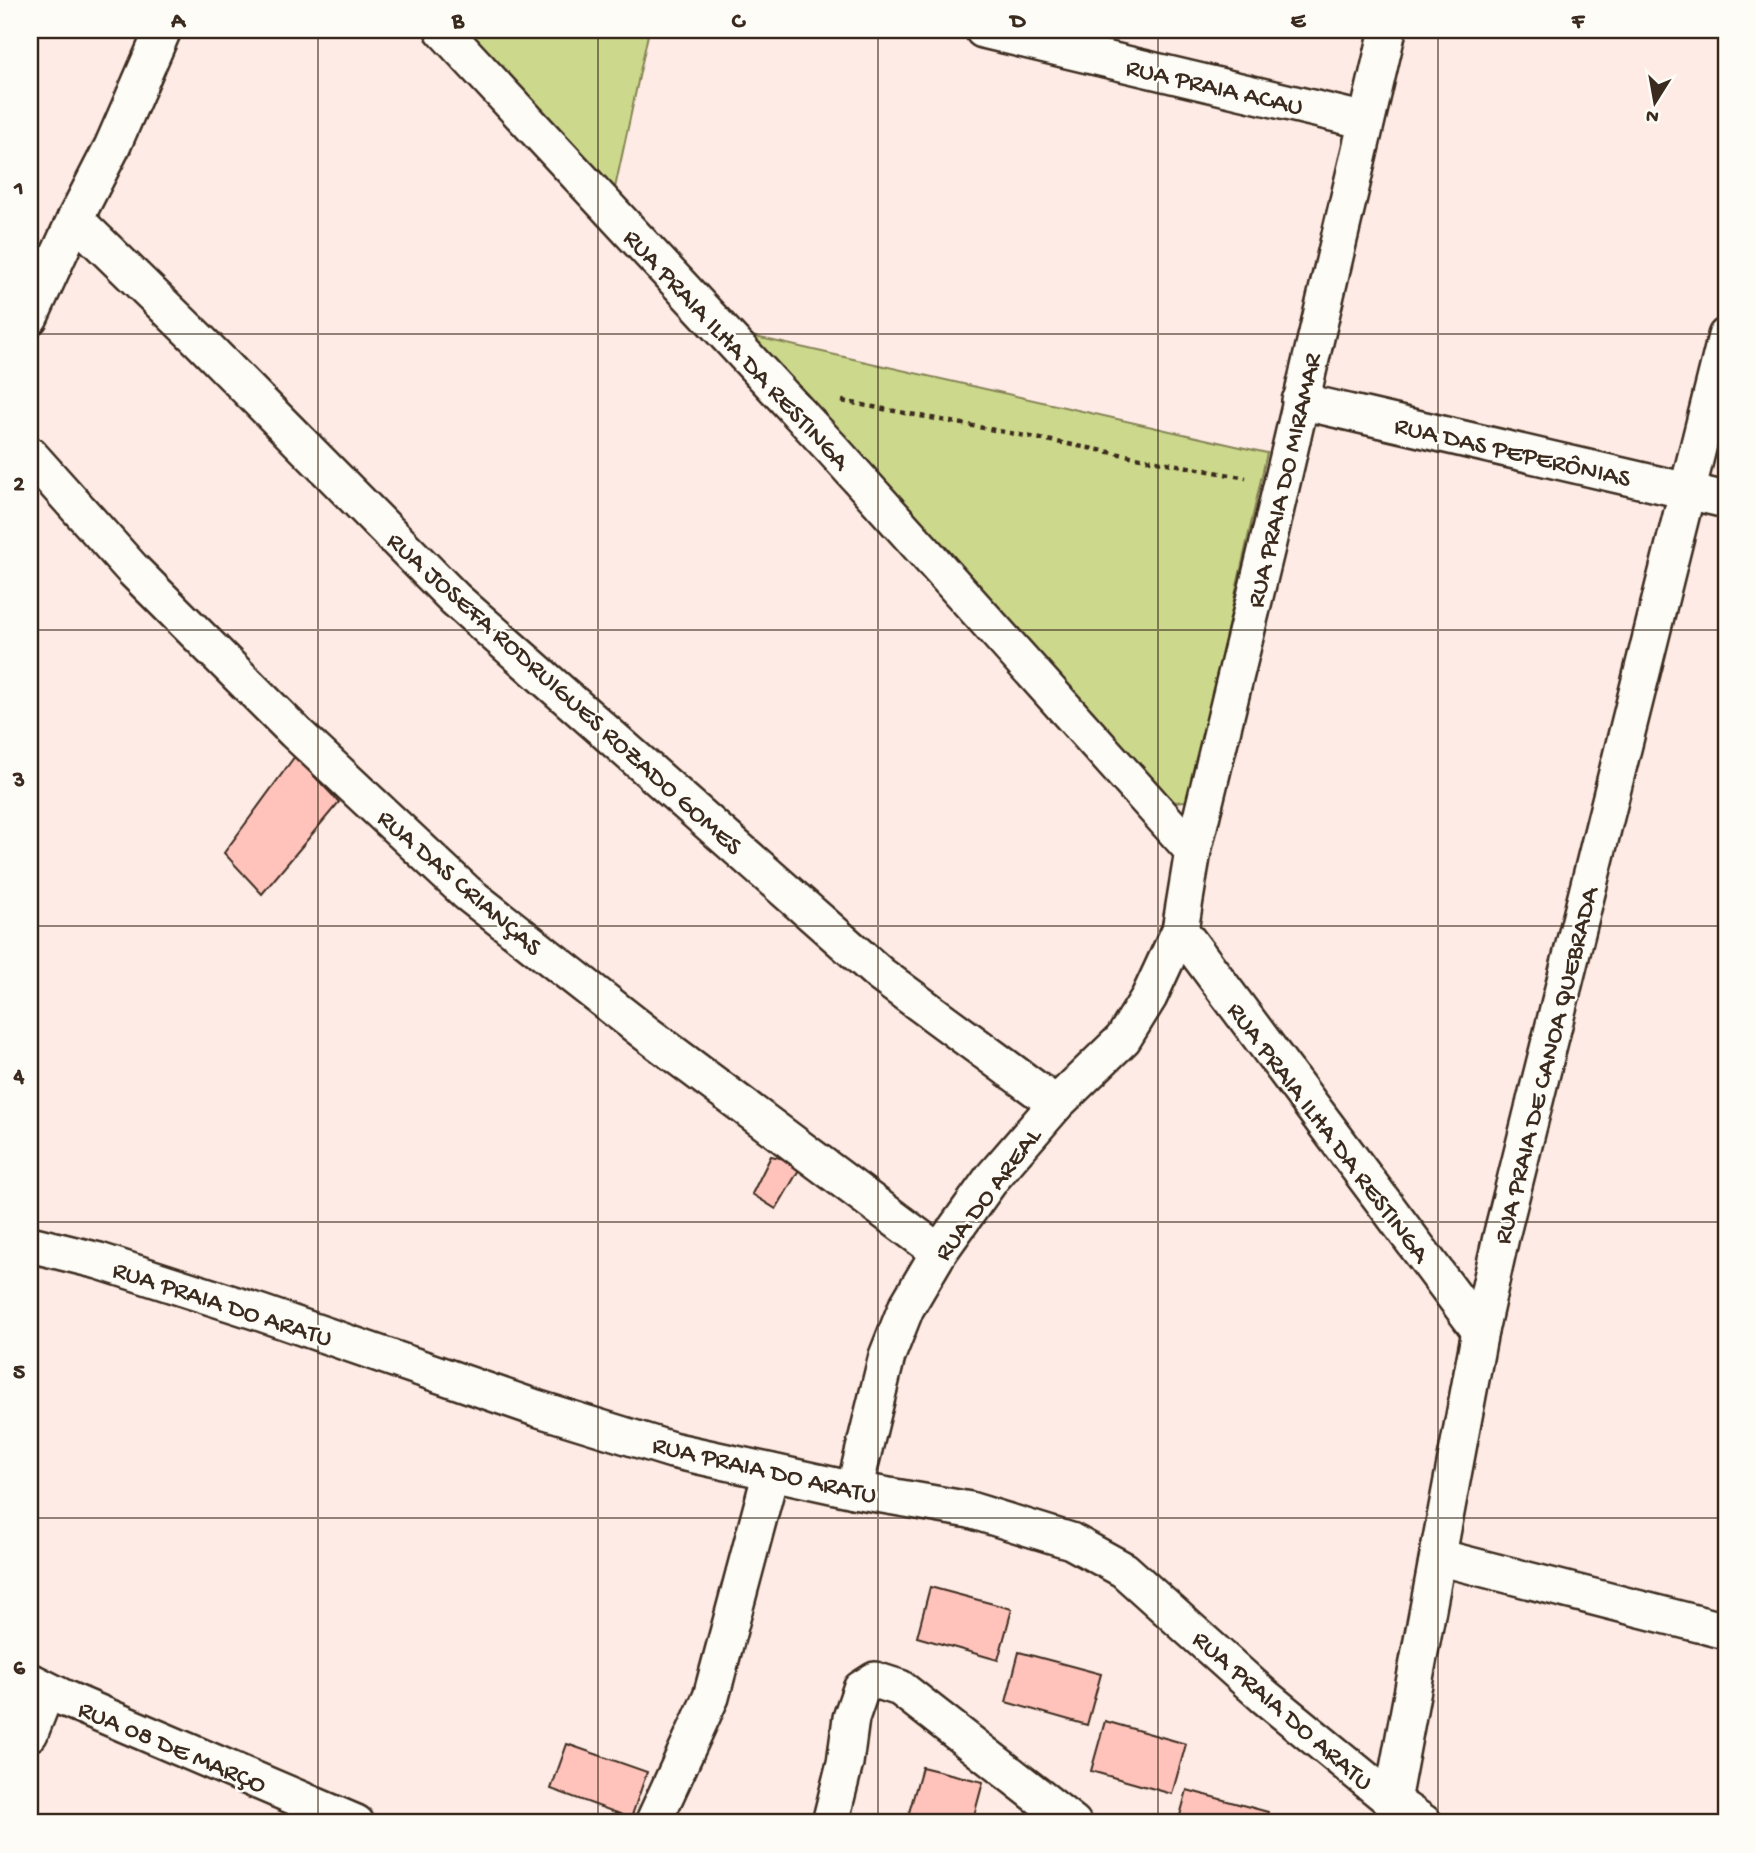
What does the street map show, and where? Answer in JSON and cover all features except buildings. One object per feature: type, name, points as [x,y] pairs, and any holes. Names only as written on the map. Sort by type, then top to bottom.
[{"type":"street","points":[[30,317],[112,147],[163,30]]},
{"type":"street","name":"RUA PRAIA ILHA DA RESTINGA","points":[[443,30],[775,388],[1193,851]]},
{"type":"street","name":"RUA PRAIA ACAU","points":[[984,30],[1366,121]]},
{"type":"street","name":"RUA PRAIA DO MIRAMAR","points":[[1180,930],[1193,851],[1388,30]]},
{"type":"street","name":"RUA JOSEFA RODRUIGUES ROZADO GOMES","points":[[75,219],[455,598],[881,975],[1056,1104]]},
{"type":"street","name":"RUA PRAIA DE CANOA QUEBRADA","points":[[1392,1801],[1480,1331],[1504,1223],[1726,336]]},
{"type":"street","name":"RUA DAS PEPERÔNIAS","points":[[1300,401],[1726,500]]},
{"type":"street","name":"RUA DAS CRIANÇAS","points":[[30,455],[134,571],[295,732],[467,893],[647,1034],[939,1252]]},
{"type":"street","name":"RUA PRAIA ILHA DA RESTINGA","points":[[1180,930],[1480,1331]]},
{"type":"street","name":"RUA DO AREAL","points":[[854,1490],[887,1356],[906,1308],[939,1252],[992,1178],[1056,1104],[1123,1039],[1149,997],[1180,930]]},
{"type":"street","name":"RUA PRAIA DO ARATU","points":[[30,1244],[99,1261],[261,1313],[548,1412],[672,1450],[854,1490],[970,1510],[1071,1541],[1124,1570],[1265,1696],[1392,1801],[1424,1823]]},
{"type":"street","points":[[653,1823],[711,1697],[771,1472]]},
{"type":"street","points":[[1438,1557],[1726,1631]]},
{"type":"street","points":[[830,1823],[845,1763],[851,1718],[862,1689],[875,1680],[900,1688],[1073,1823]]},
{"type":"street","points":[[30,1733],[39,1685]]},
{"type":"street","name":"RUA 08 DE MARÇO","points":[[39,1685],[356,1823]]},
{"type":"path","points":[[775,388],[1281,485]]},
{"type":"green space","points":[[467,30],[649,30],[615,188]]},
{"type":"green space","points":[[747,335],[1267,453],[1190,795],[1185,801],[1175,802],[1169,797]]}]
